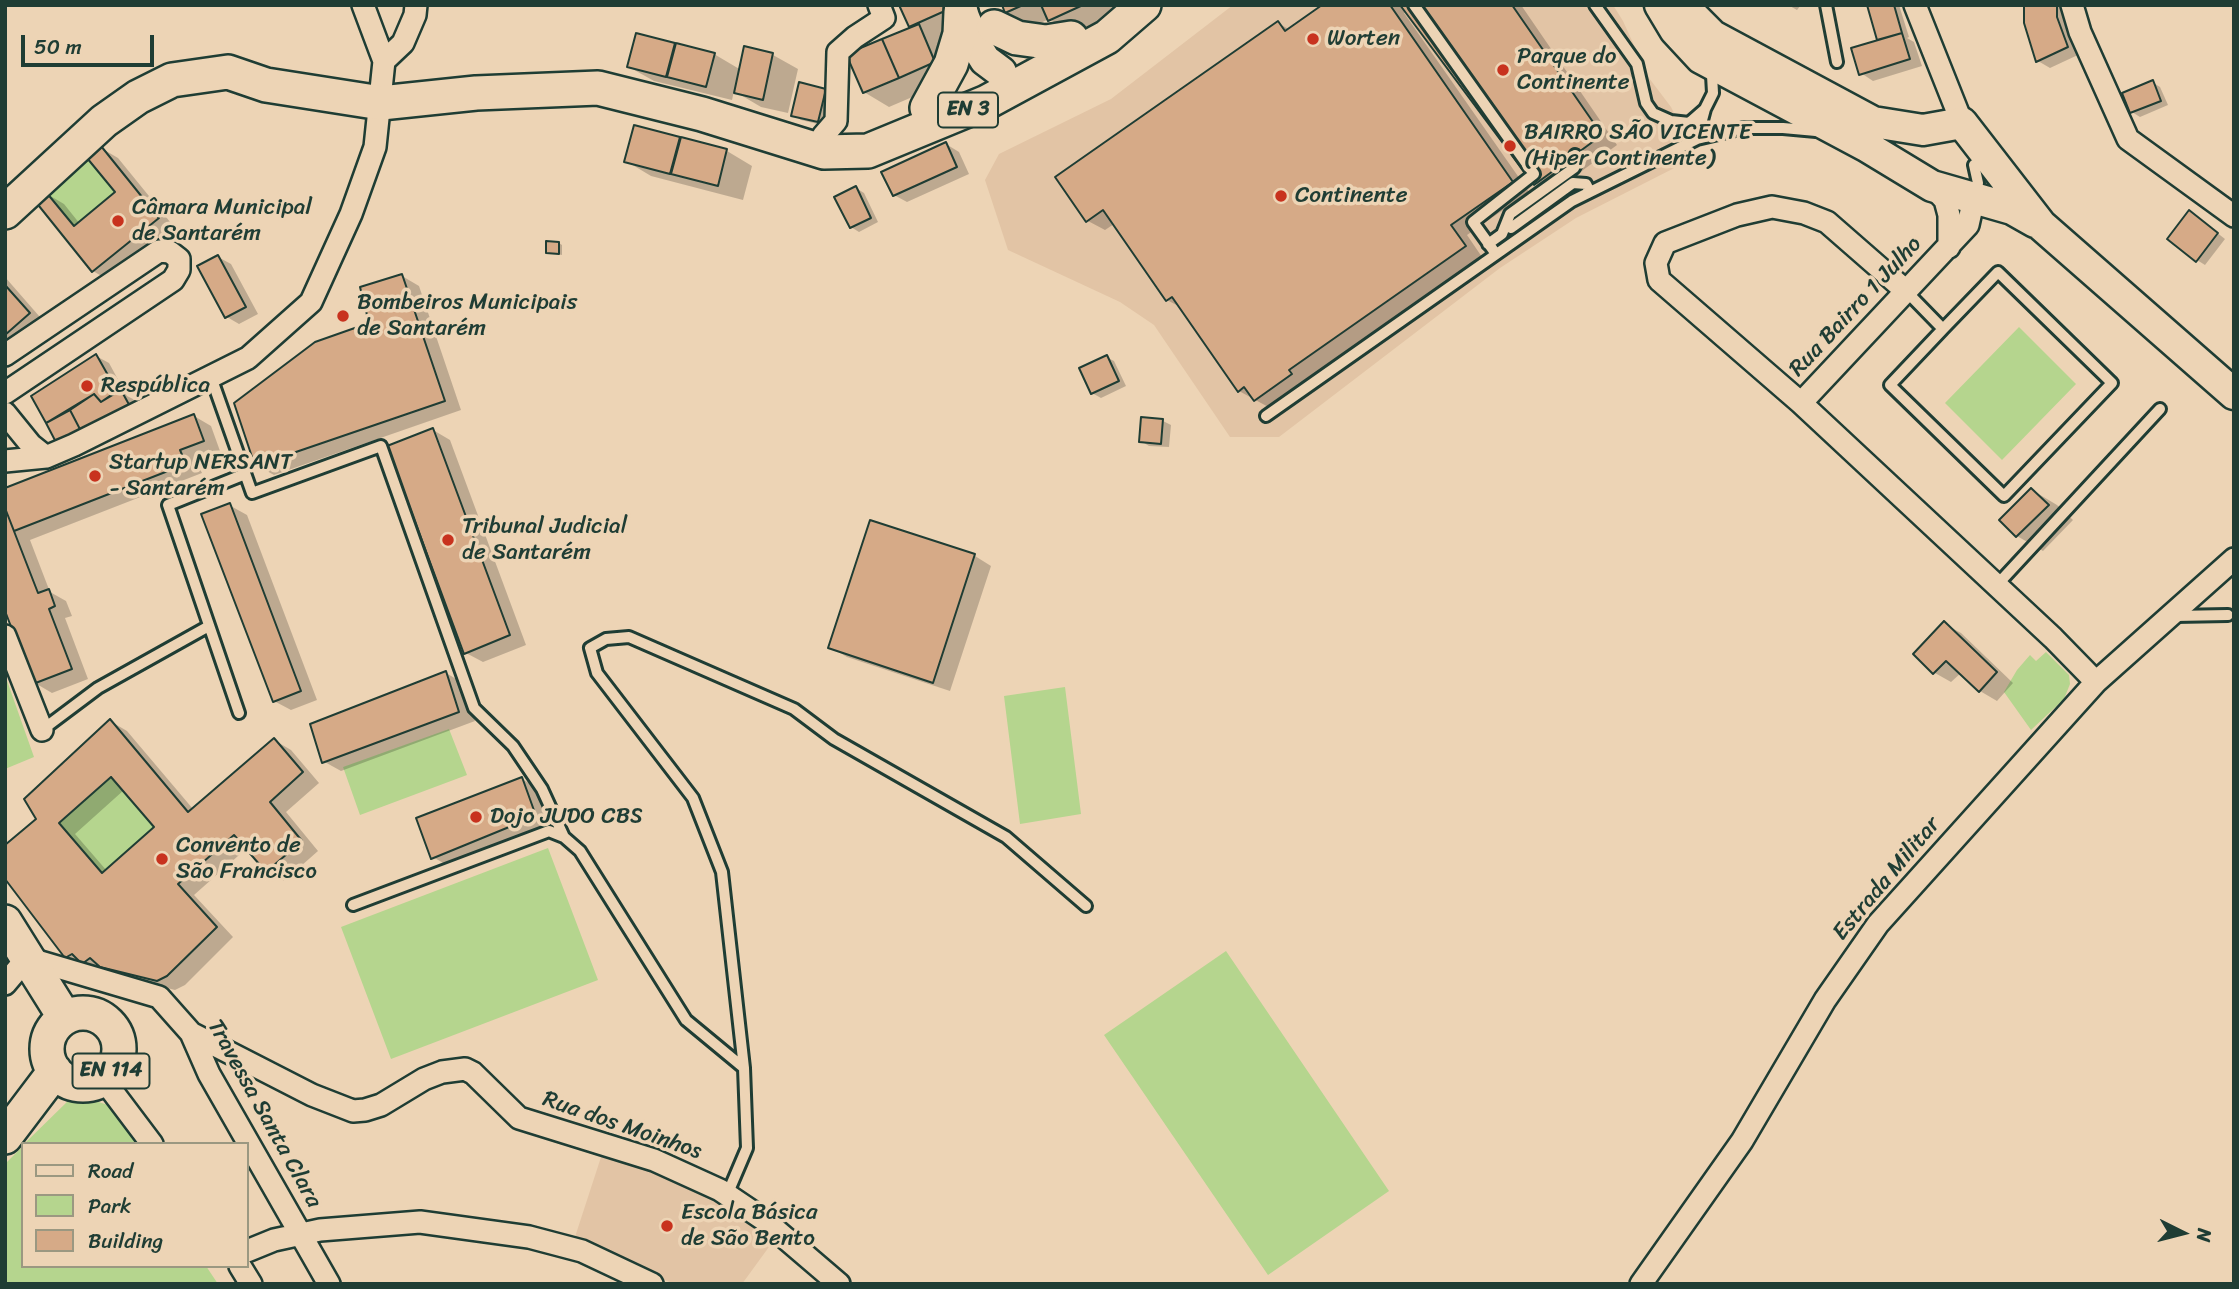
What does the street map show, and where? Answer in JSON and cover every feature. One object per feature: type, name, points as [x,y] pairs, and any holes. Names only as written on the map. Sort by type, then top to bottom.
[{"type":"main road","name":"EN 3","points":[[5,212],[104,121],[138,97],[172,80],[229,72],[266,85],[381,103],[476,93],[598,89],[702,114],[824,152],[868,151],[987,102],[1005,81],[1108,15],[1119,5]]},
{"type":"main road","name":"EN 3","points":[[773,138],[867,135],[927,108],[1005,81],[1107,37],[1144,5]]},
{"type":"main road","points":[[927,108],[951,64],[960,34],[973,12],[1017,38],[1046,41],[1071,38]]},
{"type":"main road","points":[[5,922],[65,1018]]},
{"type":"main road","name":"EN 114","points":[[77,1013],[89,1013],[101,1017],[117,1035],[118,1060],[103,1079],[93,1083],[72,1083],[55,1071],[48,1048],[50,1036],[65,1018],[77,1013]]},
{"type":"main road","name":"EN 114","points":[[5,1138],[55,1071]]},
{"type":"street","points":[[5,461],[46,457],[75,445],[248,358],[311,302],[351,215],[375,147],[384,61],[363,5]]},
{"type":"street","points":[[384,61],[403,43],[415,15],[416,5]]},
{"type":"street","points":[[822,136],[836,121],[838,52],[884,18],[879,5]]},
{"type":"street","points":[[1660,5],[1675,30],[1701,58],[1842,133],[1971,211],[2012,209],[2041,225]]},
{"type":"street","points":[[1685,5],[1713,36],[1873,122],[1923,130],[1971,142]]},
{"type":"street","points":[[1914,5],[1971,142],[2041,225],[2234,394]]},
{"type":"street","points":[[2072,5],[2080,32],[2128,139],[2234,216]]},
{"type":"street","points":[[973,12],[1002,52],[1005,81]]},
{"type":"street","points":[[1933,186],[1965,177],[1971,142]]},
{"type":"street","points":[[1933,186],[1944,200],[1949,215],[1949,247]]},
{"type":"street","points":[[1906,291],[1827,222],[1804,213],[1772,207],[1737,215],[1665,243],[1656,263],[1659,280],[1801,404],[2096,682]]},
{"type":"street","name":"Rua Bairro 1 Julho","points":[[1801,404],[1949,247],[1971,211]]},
{"type":"street","points":[[5,355],[159,251],[170,252],[179,259],[179,270],[173,280],[5,393]]},
{"type":"street","points":[[5,413],[31,445],[46,457]]},
{"type":"street","name":"Estrada Militar","points":[[1641,1284],[1742,1141],[1825,1000],[1878,924],[2096,682],[2234,559]]},
{"type":"street","points":[[5,636],[42,730]]},
{"type":"street","points":[[5,984],[27,958]]},
{"type":"street","name":"Travessa Santa Clara","points":[[27,958],[159,997],[191,1033],[209,1074],[329,1284]]},
{"type":"street","name":"Rua dos Moinhos","points":[[191,1033],[312,1095],[353,1111],[381,1105],[424,1079],[442,1072],[465,1069],[473,1073],[519,1118],[654,1160],[727,1195],[763,1219],[839,1284]]},
{"type":"street","points":[[103,1079],[150,1142]]},
{"type":"street","points":[[248,1251],[274,1240],[320,1230],[420,1222],[529,1237],[582,1251],[652,1284]]},
{"type":"street","points":[[241,1268],[251,1284]]},
{"type":"lane","points":[[1414,5],[1534,174],[1473,222],[1496,254]]},
{"type":"lane","points":[[1595,5],[1637,64],[1646,103],[1653,113],[1671,121],[1689,123],[1705,109]]},
{"type":"lane","points":[[1826,5],[1838,62]]},
{"type":"lane","points":[[1697,139],[1705,109],[1713,93],[1712,75],[1701,58]]},
{"type":"lane","points":[[1266,416],[1572,201],[1697,139],[1744,128],[1842,133]]},
{"type":"lane","points":[[1971,142],[1978,183],[1971,211]]},
{"type":"lane","points":[[1488,244],[1502,234],[1510,214],[1574,168],[1578,160],[1575,155]]},
{"type":"lane","points":[[1511,228],[1573,183],[1582,182],[1590,192]]},
{"type":"lane","points":[[1998,272],[2112,383],[2004,496],[1890,385],[1943,329],[1998,272]]},
{"type":"lane","points":[[1906,291],[1943,329]]},
{"type":"lane","points":[[211,377],[252,493],[381,446],[474,708],[513,746],[542,789],[564,837]]},
{"type":"lane","points":[[1996,586],[2160,409]]},
{"type":"lane","points":[[239,713],[168,505],[245,474]]},
{"type":"lane","points":[[2170,616],[2228,615]]},
{"type":"lane","points":[[42,730],[98,688],[209,626]]},
{"type":"lane","points":[[727,1195],[747,1148],[744,1068],[722,872],[693,798],[597,673],[590,648],[606,639],[629,637],[794,709],[834,739],[1006,837],[1086,906]]},
{"type":"lane","points":[[353,905],[549,831],[564,837],[580,851],[686,1020],[744,1068]]},
{"type":"shaded area","points":[[1233,5],[1613,5],[1649,78],[1671,107],[1696,157],[1576,218],[1500,268],[1279,437],[1230,437],[1154,325],[1120,302],[1008,250],[985,180],[999,154],[1111,99]]},
{"type":"shaded area","name":"Escola Básica de São Bento","points":[[603,1151],[691,1187],[735,1212],[774,1240],[742,1284],[674,1284],[574,1240]]},
{"type":"green space","points":[[87,158],[115,192],[74,226],[46,192]]},
{"type":"green space","points":[[2019,327],[2076,384],[2002,460],[1945,403]]},
{"type":"green space","points":[[2046,652],[2069,675],[2070,684],[2064,699],[2031,730],[2004,692],[2030,655],[2036,661]]},
{"type":"green space","points":[[5,675],[34,757],[5,769]]},
{"type":"green space","points":[[1065,687],[1081,814],[1020,824],[1004,696]]},
{"type":"green space","points":[[449,729],[467,775],[360,815],[343,767]]},
{"type":"green space","points":[[111,777],[154,827],[102,873],[59,823]]},
{"type":"green space","points":[[548,848],[598,980],[391,1059],[341,927]]},
{"type":"green space","points":[[1226,951],[1389,1191],[1268,1275],[1104,1035]]},
{"type":"green space","points":[[86,1098],[111,1106],[136,1142],[26,1142],[69,1100]]},
{"type":"green space","points":[[21,1148],[21,1268],[207,1268],[218,1284],[5,1284],[5,1164]]},
{"type":"building","points":[[899,5],[945,5],[947,10],[909,27]]},
{"type":"building","points":[[1002,5],[1023,5],[1005,13]]},
{"type":"building","points":[[1041,5],[1083,5],[1048,21]]},
{"type":"building","name":"Continente","points":[[1322,5],[1390,5],[1513,182],[1451,225],[1466,246],[1289,370],[1292,374],[1254,401],[1244,387],[1238,392],[1172,297],[1166,301],[1103,210],[1086,222],[1055,177],[1278,21],[1285,31]]},
{"type":"building","name":"Parque do Continente","points":[[1400,5],[1512,5],[1602,135],[1534,185]]},
{"type":"building","points":[[1867,5],[1894,5],[1902,33],[1877,40]]},
{"type":"building","points":[[2024,5],[2057,5],[2057,17],[2068,47],[2036,62],[2024,23]]},
{"type":"building","points":[[919,24],[935,62],[899,78],[882,39]]},
{"type":"building","points":[[636,33],[675,43],[666,77],[627,67]]},
{"type":"building","points":[[1902,33],[1910,59],[1859,75],[1851,48]]},
{"type":"building","points":[[882,39],[899,78],[863,93],[846,54]]},
{"type":"building","points":[[676,43],[715,53],[706,87],[667,77]]},
{"type":"building","points":[[744,46],[773,53],[763,100],[734,93]]},
{"type":"building","points":[[2153,80],[2161,101],[2130,113],[2122,93]]},
{"type":"building","points":[[799,82],[826,89],[818,122],[791,116]]},
{"type":"building","points":[[634,125],[680,137],[670,174],[624,162]]},
{"type":"building","points":[[681,137],[727,149],[718,186],[671,174]]},
{"type":"building","points":[[946,142],[957,167],[893,196],[881,172]]},
{"type":"building","points":[[101,146],[159,218],[92,272],[35,201],[46,192],[74,226],[115,192],[87,158]]},
{"type":"building","points":[[856,186],[871,218],[850,228],[834,197]]},
{"type":"building","points":[[2189,210],[2218,233],[2196,262],[2167,239]]},
{"type":"building","points":[[546,241],[559,242],[559,254],[546,253]]},
{"type":"building","points":[[218,255],[246,307],[225,318],[197,266]]},
{"type":"building","name":"Bombeiros Municipais de Santarém","points":[[402,274],[445,401],[255,466],[234,403],[315,342],[369,323],[360,287]]},
{"type":"building","points":[[5,285],[30,313],[5,335]]},
{"type":"building","points":[[96,354],[117,391],[101,402],[94,394],[46,423],[31,396]]},
{"type":"building","points":[[1107,355],[1119,381],[1091,394],[1079,368]]},
{"type":"building","points":[[121,390],[132,410],[83,435],[70,410],[94,394],[101,402]]},
{"type":"building","points":[[70,410],[83,435],[59,448],[46,423]]},
{"type":"building","name":"Startup NERSANT - Santarém","points":[[194,414],[204,441],[180,450],[186,464],[14,531],[5,508],[5,488]]},
{"type":"building","points":[[1141,417],[1163,419],[1161,444],[1139,442]]},
{"type":"building","name":"Tribunal Judicial de Santarém","points":[[433,428],[510,635],[464,654],[387,446]]},
{"type":"building","points":[[2031,488],[2049,505],[2016,537],[1999,520]]},
{"type":"building","points":[[230,503],[301,691],[273,702],[201,514]]},
{"type":"building","points":[[5,508],[38,593],[49,589],[55,606],[49,609],[72,669],[33,684],[5,611]]},
{"type":"building","points":[[870,520],[975,554],[933,683],[828,648]]},
{"type":"building","points":[[1944,621],[1997,672],[1979,692],[1946,661],[1933,674],[1913,654]]},
{"type":"building","points":[[446,671],[459,712],[322,763],[310,724]]},
{"type":"building","name":"Convento de São Francisco","points":[[110,719],[188,812],[274,738],[303,772],[270,802],[302,841],[266,872],[234,835],[178,884],[217,927],[167,976],[157,981],[100,967],[90,958],[82,964],[72,954],[65,958],[5,879],[5,845],[36,819],[24,799]],"holes":[[[111,777],[154,827],[102,873],[59,823]]]},
{"type":"building","name":"Dojo JUDO CBS","points":[[522,777],[536,816],[431,859],[416,818]]},
{"type":"place","name":"Worten","points":[[1313,39]]},
{"type":"place","name":"Parque do Continente","points":[[1503,70]]},
{"type":"place","name":"BAIRRO SÃO VICENTE (Hiper Continente)","points":[[1510,146]]},
{"type":"place","name":"Continente","points":[[1281,196]]},
{"type":"place","name":"Câmara Municipal de Santarém","points":[[118,221]]},
{"type":"place","name":"Bombeiros Municipais de Santarém","points":[[343,316]]},
{"type":"place","name":"Respública","points":[[87,386]]},
{"type":"place","name":"Startup NERSANT - Santarém","points":[[95,476]]},
{"type":"place","name":"Tribunal Judicial de Santarém","points":[[448,540]]},
{"type":"place","name":"Dojo JUDO CBS","points":[[476,817]]},
{"type":"place","name":"Convento de São Francisco","points":[[162,859]]},
{"type":"place","name":"Escola Básica de São Bento","points":[[667,1226]]}]
